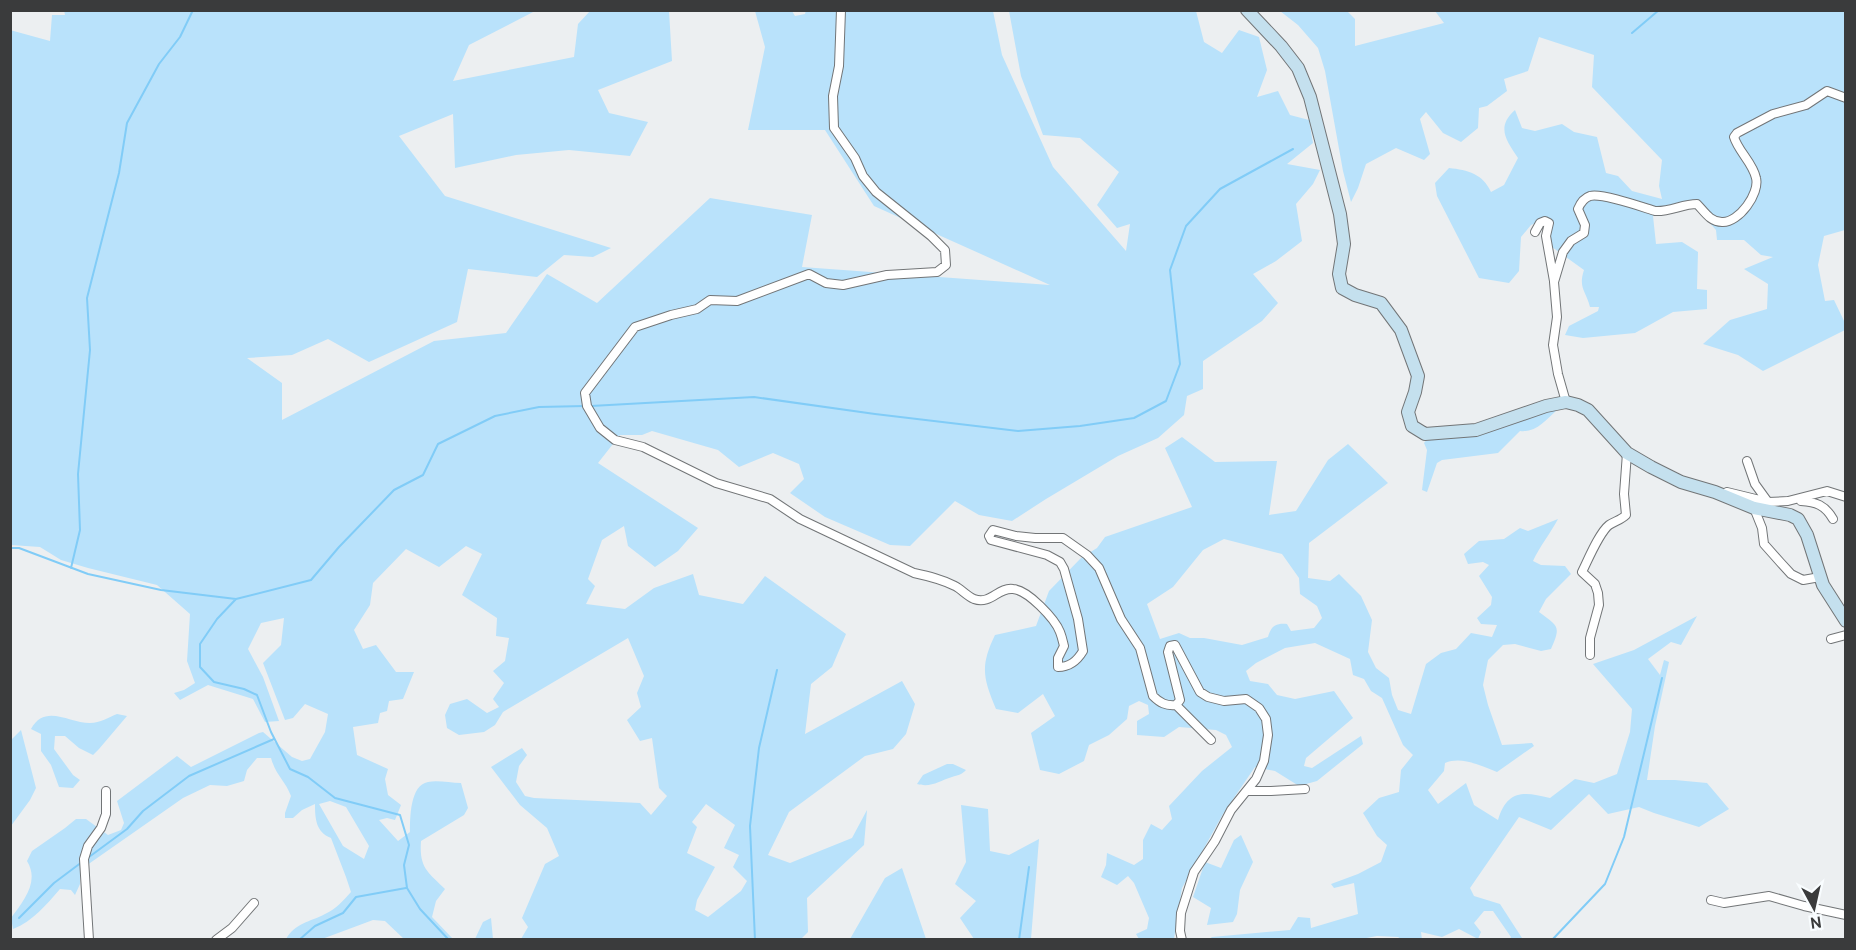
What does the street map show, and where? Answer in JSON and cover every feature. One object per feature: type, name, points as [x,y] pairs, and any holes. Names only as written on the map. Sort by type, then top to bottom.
[{"type":"main road","points":[[1247,10],[1298,68],[1310,97],[1340,214],[1344,244],[1339,274],[1342,288],[1355,295],[1381,303],[1401,330],[1418,376],[1408,412],[1412,426],[1425,434],[1476,430],[1546,406],[1566,402],[1578,405],[1588,410],[1627,453],[1651,467],[1682,482],[1715,492],[1754,508],[1790,515],[1798,519],[1807,535],[1823,585],[1845,621]]},
{"type":"street","points":[[841,10],[839,66],[833,96],[834,128],[855,158],[863,176],[876,192],[945,250],[946,265],[937,272],[887,276],[843,285],[826,283],[809,274],[737,301],[710,300],[697,309],[634,327],[585,393],[588,406],[600,428],[615,440],[643,447],[716,483],[770,499],[800,519],[915,573],[934,577],[953,585],[973,598],[984,601],[1000,591],[1013,589],[1026,594],[1053,621],[1060,632],[1064,646],[1058,658],[1058,667],[1065,667],[1077,660],[1083,651],[1064,569],[1060,562],[1047,555],[991,540],[988,536],[993,530],[1016,536],[1063,538],[1088,555],[1098,568],[1120,619],[1140,648],[1153,696],[1167,706],[1176,705],[1180,700],[1168,652],[1170,646],[1175,645],[1200,692],[1208,697],[1224,701],[1246,699],[1258,708],[1266,719],[1268,747],[1264,761],[1256,778],[1231,810],[1215,841],[1194,872],[1181,913],[1182,939]]},
{"type":"street","points":[[1554,282],[1563,252],[1571,241],[1584,232],[1585,225],[1578,209],[1589,196],[1599,196],[1641,206],[1655,212],[1664,212],[1686,204],[1697,204],[1709,218],[1721,223],[1728,222],[1745,210],[1754,192],[1757,179],[1743,151],[1736,143],[1734,137],[1737,133],[1773,114],[1806,105],[1827,91],[1845,98]]},
{"type":"street","points":[[1535,232],[1539,223],[1545,221],[1549,223],[1546,236],[1557,317],[1553,345],[1566,402]]},
{"type":"street","points":[[1590,655],[1590,638],[1599,605],[1598,593],[1594,584],[1582,572],[1609,525],[1626,515],[1624,494],[1627,453]]},
{"type":"street","points":[[1747,461],[1755,484],[1768,502]]},
{"type":"street","points":[[1788,501],[1827,491],[1845,497]]},
{"type":"street","points":[[1715,492],[1738,494],[1768,502],[1804,501],[1819,504],[1825,507],[1833,519]]},
{"type":"street","points":[[1754,508],[1762,528],[1764,544],[1780,562],[1791,573],[1803,580],[1820,577]]},
{"type":"street","points":[[1832,639],[1845,635]]},
{"type":"street","points":[[1176,705],[1211,740]]},
{"type":"street","points":[[1247,791],[1305,789]]},
{"type":"street","points":[[89,939],[84,860],[88,846],[101,828],[106,814],[106,791]]},
{"type":"street","points":[[1711,900],[1724,903],[1769,896],[1845,915]]},
{"type":"street","points":[[216,939],[232,928],[254,903]]},
{"type":"shaded area","points":[[64,10],[535,11],[469,45],[453,81],[574,57],[578,24],[590,11],[669,11],[672,61],[598,90],[609,113],[648,122],[630,156],[569,150],[516,155],[455,168],[453,114],[399,136],[445,196],[611,248],[593,257],[564,255],[537,277],[468,269],[457,322],[369,362],[328,339],[292,355],[247,358],[282,383],[282,420],[434,341],[506,333],[547,274],[597,303],[710,198],[812,215],[802,267],[1050,285],[874,206],[825,130],[748,130],[765,47],[755,11],[792,11],[795,16],[805,14],[806,10],[993,11],[1002,55],[1053,167],[1126,251],[1130,224],[1117,228],[1097,205],[1119,172],[1080,138],[1043,135],[1021,76],[1009,11],[1196,11],[1204,42],[1222,53],[1239,30],[1259,37],[1267,70],[1257,97],[1278,91],[1290,115],[1309,120],[1313,143],[1287,164],[1320,170],[1313,184],[1296,204],[1302,241],[1276,261],[1253,274],[1278,303],[1262,321],[1203,361],[1203,389],[1187,396],[1184,415],[1158,438],[1118,456],[1012,521],[979,515],[955,501],[910,546],[890,545],[825,517],[790,493],[804,479],[799,464],[773,453],[739,467],[718,450],[652,431],[642,435],[620,435],[598,463],[698,528],[678,551],[655,567],[628,546],[624,526],[602,540],[588,579],[595,586],[586,604],[625,609],[654,588],[693,574],[699,595],[743,604],[765,576],[846,634],[832,667],[811,684],[805,734],[902,681],[915,704],[906,734],[893,749],[865,756],[789,812],[768,855],[790,863],[852,838],[867,810],[864,845],[807,898],[808,932],[801,939],[521,939],[528,927],[522,918],[545,864],[559,856],[547,828],[520,805],[491,767],[522,748],[527,755],[519,766],[516,782],[525,796],[640,803],[651,815],[667,796],[659,788],[652,738],[640,741],[627,720],[641,707],[637,693],[644,676],[628,638],[503,712],[495,725],[484,732],[459,735],[447,728],[445,715],[450,704],[467,699],[487,713],[499,707],[493,699],[504,683],[493,671],[505,661],[509,638],[496,636],[497,618],[462,595],[482,554],[466,546],[439,567],[406,549],[373,583],[370,605],[354,630],[363,649],[376,645],[396,672],[414,672],[403,699],[389,701],[387,711],[380,713],[378,723],[353,727],[357,755],[388,769],[385,779],[388,795],[401,805],[395,820],[387,818],[379,820],[398,841],[410,832],[414,795],[422,784],[436,781],[461,783],[468,808],[464,815],[421,841],[423,864],[445,889],[436,901],[432,917],[453,939],[404,939],[385,921],[373,920],[322,939],[286,939],[298,926],[333,910],[351,892],[331,838],[319,829],[315,804],[302,810],[293,818],[285,818],[291,796],[271,758],[257,758],[247,770],[244,781],[227,786],[210,785],[183,798],[80,870],[80,884],[75,895],[71,890],[60,889],[33,917],[13,929],[11,918],[25,898],[31,884],[31,869],[27,861],[32,851],[76,819],[86,819],[108,835],[121,830],[124,823],[117,801],[177,756],[191,767],[259,733],[263,732],[292,757],[302,761],[310,759],[325,732],[328,714],[305,704],[293,718],[285,720],[263,663],[281,645],[284,618],[261,623],[248,649],[263,677],[279,721],[265,722],[253,699],[208,685],[180,700],[174,693],[195,683],[187,661],[190,614],[157,585],[61,560],[40,547],[11,545],[10,30],[50,41],[52,15],[65,15]],"holes":[[[330,801],[346,807],[369,846],[364,859],[343,846],[319,804]],[[706,804],[735,825],[724,848],[739,855],[733,867],[747,881],[741,891],[708,917],[695,910],[697,900],[715,867],[687,853],[697,827],[692,822]]]},
{"type":"shaded area","points":[[1280,11],[1347,11],[1355,19],[1355,46],[1444,23],[1435,11],[1845,11],[1845,230],[1824,236],[1818,265],[1825,301],[1834,300],[1845,323],[1845,330],[1763,371],[1738,355],[1703,344],[1730,320],[1767,309],[1768,284],[1744,269],[1773,257],[1761,255],[1744,240],[1717,240],[1716,230],[1689,200],[1653,216],[1656,244],[1682,242],[1698,252],[1697,289],[1707,290],[1707,309],[1673,312],[1635,333],[1583,338],[1565,335],[1569,326],[1598,311],[1599,307],[1590,307],[1582,285],[1584,270],[1552,247],[1546,218],[1531,225],[1521,237],[1519,271],[1509,283],[1479,278],[1437,196],[1435,183],[1449,168],[1474,174],[1484,181],[1491,192],[1504,185],[1518,158],[1507,139],[1504,128],[1509,116],[1515,110],[1522,128],[1535,131],[1562,124],[1574,132],[1597,137],[1606,173],[1618,176],[1632,191],[1662,199],[1659,186],[1662,160],[1592,87],[1594,55],[1539,37],[1528,71],[1504,79],[1507,91],[1487,106],[1479,108],[1478,128],[1461,142],[1443,133],[1426,112],[1420,119],[1430,154],[1424,160],[1396,148],[1366,164],[1351,202],[1343,171],[1325,71],[1318,48],[1298,25]]},
{"type":"shaded area","points":[[1546,410],[1557,410],[1536,428],[1520,431],[1498,453],[1442,460],[1437,463],[1427,492],[1422,490],[1427,450],[1424,443],[1428,438]]},
{"type":"shaded area","points":[[1182,437],[1215,462],[1277,461],[1269,515],[1296,511],[1328,460],[1348,444],[1388,483],[1309,543],[1308,578],[1330,581],[1339,574],[1361,596],[1372,620],[1368,652],[1376,668],[1389,678],[1398,710],[1411,714],[1426,664],[1441,653],[1456,649],[1471,633],[1492,637],[1497,625],[1481,624],[1477,618],[1491,605],[1492,597],[1479,576],[1489,565],[1483,562],[1468,564],[1464,554],[1479,541],[1504,539],[1520,528],[1528,531],[1558,519],[1533,561],[1541,565],[1565,566],[1571,574],[1546,599],[1539,612],[1554,624],[1557,630],[1551,649],[1541,651],[1515,644],[1503,645],[1488,660],[1483,685],[1502,745],[1532,743],[1534,746],[1497,772],[1465,761],[1445,763],[1444,771],[1428,790],[1438,804],[1466,783],[1474,805],[1498,820],[1506,803],[1517,795],[1532,794],[1550,798],[1575,779],[1594,783],[1617,774],[1630,732],[1632,709],[1593,664],[1634,650],[1697,616],[1681,645],[1671,642],[1648,659],[1660,675],[1664,660],[1669,662],[1655,726],[1647,780],[1707,783],[1729,809],[1699,827],[1639,807],[1608,814],[1589,794],[1551,830],[1519,817],[1470,888],[1474,896],[1500,904],[1522,938],[1526,939],[1510,939],[1511,937],[1493,911],[1484,911],[1474,923],[1481,932],[1478,939],[1459,929],[1442,937],[1421,932],[1422,940],[1377,936],[1356,940],[1209,939],[1290,930],[1298,917],[1310,918],[1311,928],[1358,914],[1354,883],[1334,888],[1331,884],[1381,862],[1387,845],[1377,836],[1363,813],[1379,798],[1399,792],[1401,770],[1413,755],[1403,745],[1382,698],[1371,691],[1364,679],[1353,675],[1350,659],[1315,643],[1285,648],[1256,663],[1246,671],[1250,681],[1268,684],[1277,695],[1295,699],[1334,691],[1353,718],[1306,758],[1304,766],[1312,768],[1361,736],[1363,744],[1317,781],[1299,786],[1275,771],[1255,767],[1223,814],[1182,888],[1174,939],[1139,939],[1136,934],[1147,929],[1149,918],[1134,883],[1128,876],[1117,885],[1101,877],[1106,865],[1107,853],[1134,865],[1143,859],[1143,840],[1151,824],[1162,830],[1172,819],[1169,806],[1202,771],[1232,747],[1226,735],[1216,730],[1179,727],[1164,737],[1137,735],[1137,721],[1149,714],[1148,705],[1139,701],[1129,706],[1127,719],[1109,735],[1089,745],[1084,761],[1059,774],[1040,770],[1031,733],[1055,716],[1043,694],[1018,713],[996,709],[988,689],[985,664],[995,635],[1036,626],[1049,591],[1081,558],[1097,548],[1105,537],[1192,507],[1165,448]],"holes":[[[1224,539],[1282,554],[1299,578],[1300,594],[1317,606],[1322,618],[1314,628],[1291,631],[1287,624],[1280,624],[1272,628],[1268,637],[1242,645],[1204,638],[1190,638],[1179,633],[1160,639],[1147,604],[1173,587],[1203,550]]]},
{"type":"shaded area","points":[[117,714],[127,716],[93,755],[79,748],[65,736],[55,736],[54,749],[73,775],[80,780],[73,788],[59,787],[51,765],[41,751],[41,734],[31,729],[37,721],[43,717],[58,716],[94,723]]},
{"type":"shaded area","points":[[21,730],[36,788],[11,826],[11,740]]},
{"type":"shaded area","points":[[947,764],[953,764],[966,770],[935,784],[917,784],[923,775]]},
{"type":"shaded area","points":[[961,805],[988,809],[990,851],[1009,855],[1039,839],[1031,939],[974,939],[960,918],[976,901],[955,884],[966,862]]},
{"type":"shaded area","points":[[1241,835],[1253,862],[1240,890],[1237,914],[1233,922],[1207,925],[1211,908],[1193,897],[1205,862],[1221,868],[1234,840]]},
{"type":"shaded area","points":[[902,868],[926,939],[850,939],[885,878]]},
{"type":"shaded area","points":[[491,918],[493,939],[475,939],[483,922]]},
{"type":"waterway","points":[[71,568],[80,530],[78,474],[90,350],[87,298],[119,173],[127,123],[159,64],[180,37],[193,10]]},
{"type":"waterway","points":[[1632,33],[1659,10]]},
{"type":"waterway","points":[[591,406],[754,397],[1018,431],[1080,426],[1134,418],[1166,401],[1180,364],[1170,270],[1186,226],[1220,189],[1293,149]]},
{"type":"waterway","points":[[10,548],[19,548],[88,574],[161,590],[236,599],[311,580],[394,490],[423,475],[438,444],[495,416],[539,407],[585,406]]},
{"type":"waterway","points":[[236,599],[217,619],[200,644],[200,667],[214,682],[244,689],[257,695],[271,732],[290,769],[308,777],[335,798],[400,815],[409,845],[404,865],[407,888],[420,909],[449,940]]},
{"type":"waterway","points":[[755,940],[750,826],[759,748],[777,670]]},
{"type":"waterway","points":[[1552,940],[1605,884],[1624,837],[1662,678]]},
{"type":"waterway","points":[[89,857],[127,829],[143,811],[189,776],[274,739]]},
{"type":"waterway","points":[[19,918],[54,883],[82,862]]},
{"type":"waterway","points":[[1019,940],[1029,867]]},
{"type":"waterway","points":[[299,940],[315,926],[343,913],[356,897],[406,888]]}]
